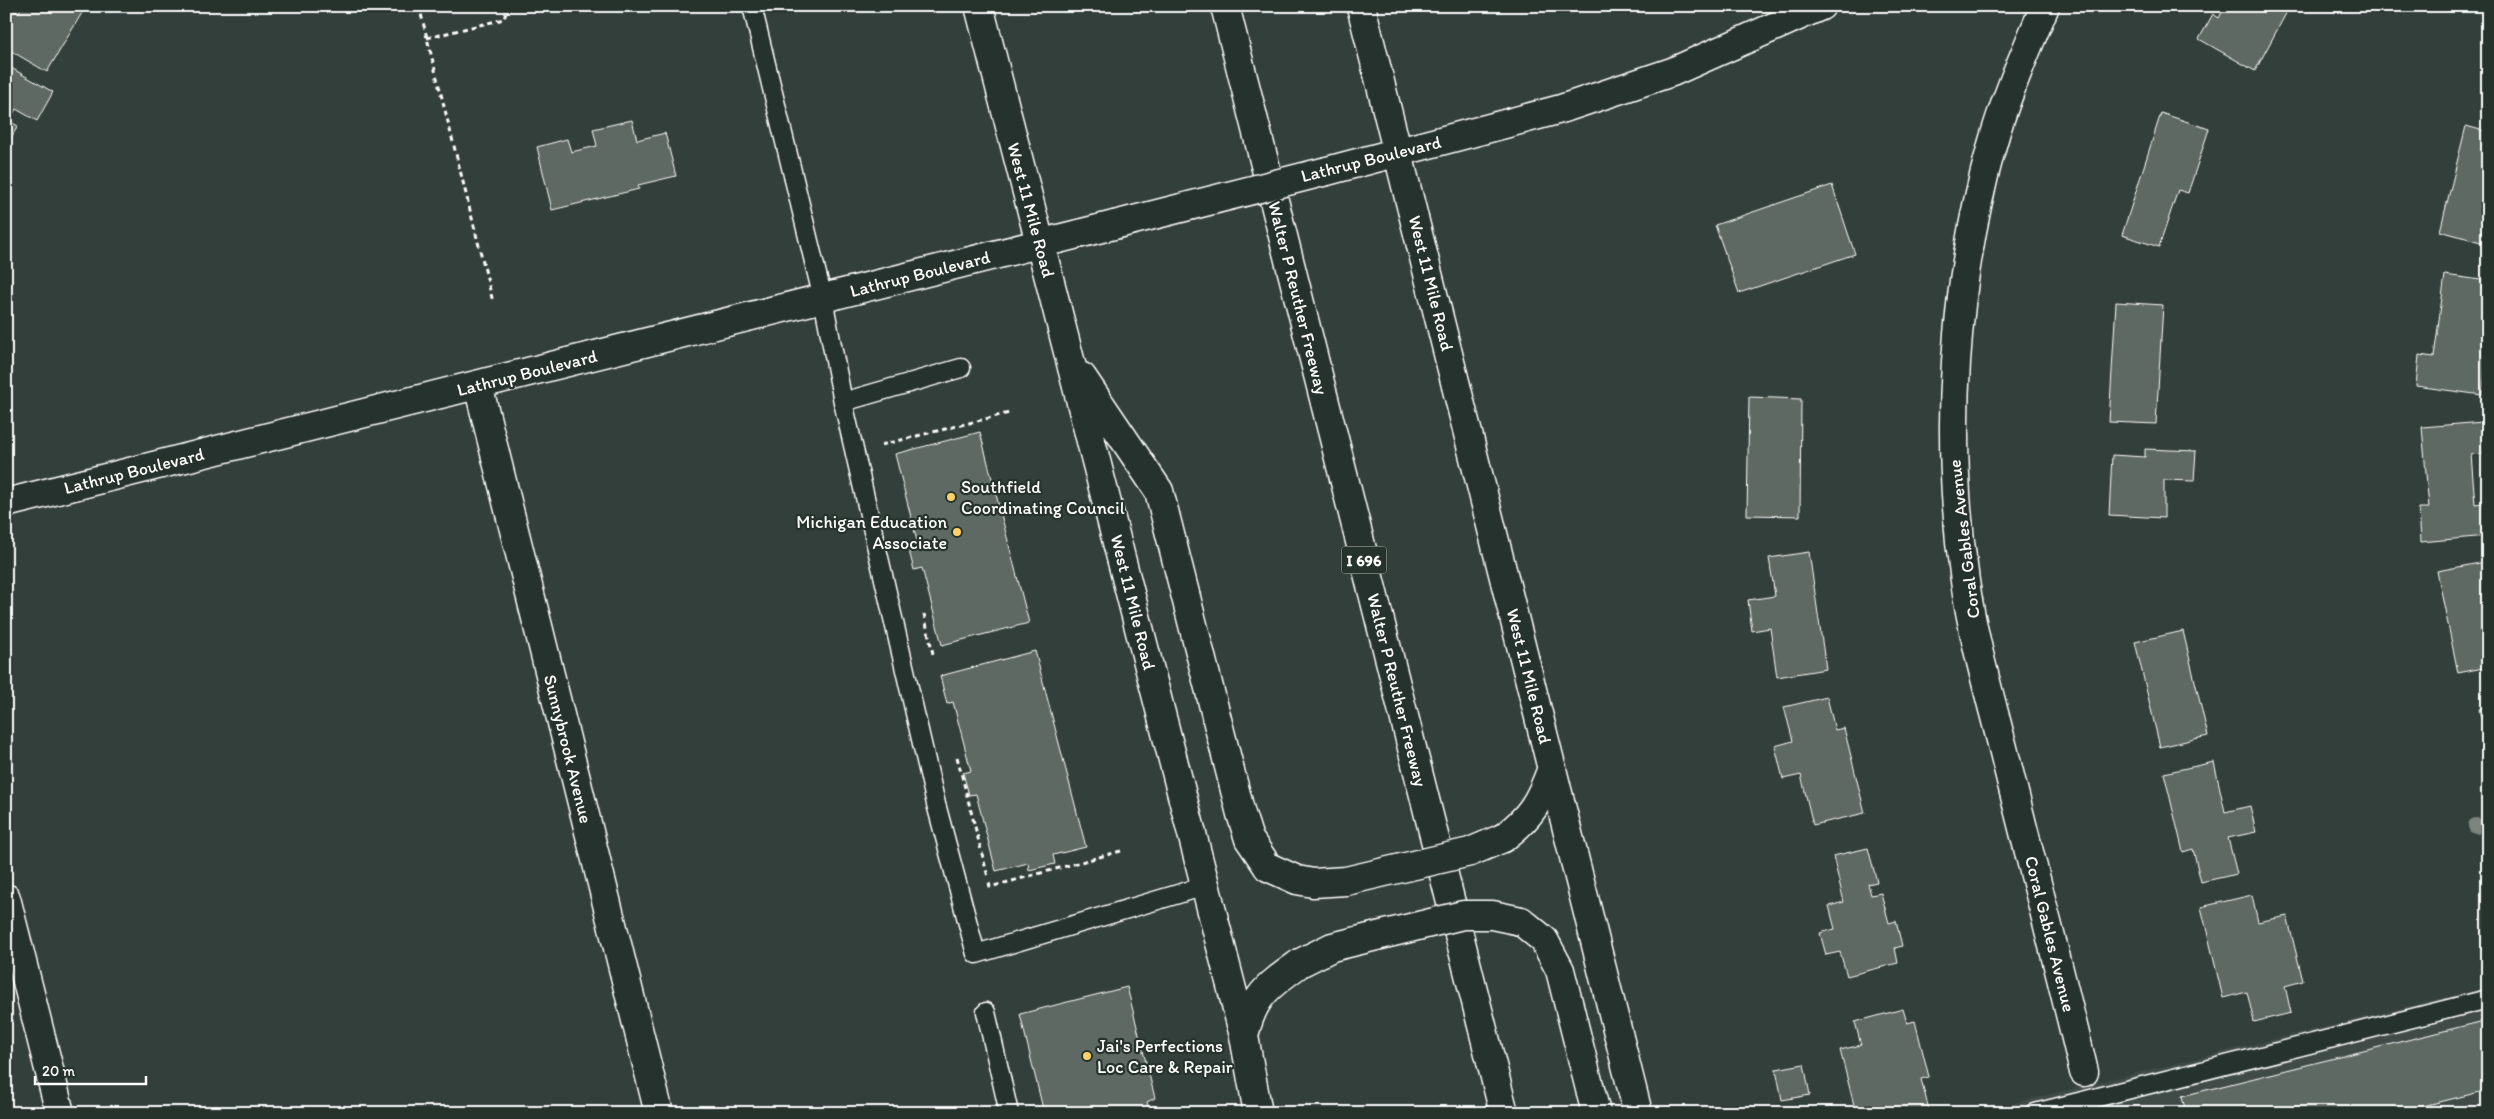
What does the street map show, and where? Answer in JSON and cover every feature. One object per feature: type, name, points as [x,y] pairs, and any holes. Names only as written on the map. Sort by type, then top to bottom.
[{"type":"main road","name":"West 11 Mile Road","points":[[979,6],[1072,361],[1244,1036],[1258,1113]]},
{"type":"main road","name":"Walter P Reuther Freeway","points":[[1225,6],[1504,1113]]},
{"type":"main road","name":"West 11 Mile Road","points":[[1361,6],[1638,1113]]},
{"type":"main road","name":"Lathrup Boulevard","points":[[6,503],[823,299],[1040,242],[1398,153],[1561,109],[1672,72],[1821,6]]},
{"type":"main road","name":"Coral Gables Avenue","points":[[2045,6],[2031,38],[1992,144],[1972,236],[1959,321],[1952,419],[1956,504],[1967,591],[1982,663],[2084,1072]]},
{"type":"main road","points":[[1072,361],[1159,491],[1241,814],[1249,839],[1268,867],[1297,880],[1313,883],[1346,881],[1470,852],[1503,838],[1530,814],[1541,797],[1552,768]]},
{"type":"main road","name":"Sunnybrook Avenue","points":[[478,385],[659,1113]]},
{"type":"main road","points":[[6,898],[60,1113]]},
{"type":"main road","points":[[1244,1036],[1248,1016],[1255,1002],[1276,981],[1300,963],[1332,947],[1463,915],[1492,915],[1522,921],[1544,940],[1560,970],[1596,1113]]},
{"type":"lane","points":[[752,6],[823,299],[843,402],[936,804],[976,954],[1205,886]]},
{"type":"lane","points":[[843,402],[961,368]]},
{"type":"lane","points":[[2034,1113],[2488,999]]},
{"type":"lane","points":[[986,1012],[1009,1113]]},
{"type":"path","points":[[419,6],[493,302]]},
{"type":"path","points":[[427,38],[504,19],[508,6]]},
{"type":"path","points":[[883,454],[881,445],[1009,413]]},
{"type":"path","points":[[923,612],[934,660]]},
{"type":"path","points":[[956,752],[990,886],[1121,851]]},
{"type":"shaded area","points":[[2488,987],[2488,1113],[1974,1113]]},
{"type":"building","points":[[22,6],[86,6],[47,72],[6,48],[6,19],[12,10],[18,13]]},
{"type":"building","points":[[2225,6],[2290,6],[2255,71],[2199,39],[2213,14],[2219,18]]},
{"type":"building","points":[[6,65],[53,92],[37,121],[16,109],[9,121],[18,126],[6,146]]},
{"type":"building","points":[[2161,113],[2209,129],[2188,193],[2178,190],[2159,247],[2122,235]]},
{"type":"building","points":[[632,120],[637,140],[665,133],[676,176],[638,185],[639,189],[552,210],[537,147],[567,139],[571,152],[597,146],[593,129]]},
{"type":"building","points":[[2466,126],[2488,132],[2488,244],[2440,231]]},
{"type":"building","points":[[1832,185],[1855,254],[1739,293],[1715,225]]},
{"type":"building","points":[[2445,275],[2488,281],[2488,315],[2484,345],[2488,346],[2488,350],[2482,395],[2416,386],[2419,355],[2434,357]]},
{"type":"building","points":[[2116,302],[2163,305],[2156,424],[2109,422]]},
{"type":"building","points":[[1749,397],[1801,399],[1800,516],[1747,515]]},
{"type":"building","points":[[2483,422],[2486,453],[2471,454],[2475,504],[2484,503],[2487,536],[2421,542],[2419,508],[2429,508],[2422,427]]},
{"type":"building","name":"Southfield Coordinating Council","points":[[980,432],[1029,623],[942,645],[922,568],[914,570],[907,543],[917,541],[895,454]]},
{"type":"building","points":[[2145,449],[2196,451],[2194,481],[2164,480],[2164,518],[2109,515],[2112,455],[2145,457]]},
{"type":"building","points":[[1809,552],[1826,669],[1777,677],[1770,628],[1752,631],[1748,600],[1775,596],[1769,558]]},
{"type":"building","points":[[2485,562],[2488,577],[2488,667],[2458,673],[2437,571]]},
{"type":"building","points":[[2183,631],[2208,736],[2160,747],[2135,642]]},
{"type":"building","points":[[1035,651],[1086,847],[1053,855],[1055,864],[1029,870],[1028,863],[996,871],[976,794],[969,795],[963,773],[971,771],[953,702],[947,704],[940,676]]},
{"type":"building","points":[[1827,697],[1835,730],[1844,728],[1865,813],[1813,825],[1801,775],[1783,779],[1775,746],[1793,741],[1784,707]]},
{"type":"building","points":[[2488,707],[2488,746],[2479,709]]},
{"type":"building","points":[[2214,762],[2225,812],[2250,806],[2256,832],[2228,838],[2237,874],[2201,882],[2193,849],[2183,852],[2164,773]]},
{"type":"building","points":[[1868,848],[1877,882],[1868,884],[1871,895],[1881,893],[1889,923],[1896,921],[1902,946],[1895,948],[1898,963],[1847,976],[1840,952],[1826,955],[1820,933],[1835,929],[1829,906],[1844,902],[1833,856]]},
{"type":"building","points":[[2252,895],[2258,922],[2287,916],[2303,981],[2285,986],[2291,1013],[2254,1022],[2247,992],[2223,998],[2201,907]]},
{"type":"building","name":"Jai's Perfections Loc Care & Repair","points":[[1127,987],[1155,1098],[1147,1102],[1150,1113],[1044,1113],[1020,1014]]},
{"type":"building","points":[[1903,1009],[1907,1023],[1915,1021],[1929,1077],[1921,1079],[1929,1110],[1918,1113],[1887,1113],[1886,1106],[1856,1113],[1840,1050],[1861,1045],[1855,1022]]},
{"type":"building","points":[[2488,1020],[2488,1090],[2395,1113],[2186,1113],[2182,1096]]},
{"type":"building","points":[[1804,1064],[1810,1095],[1782,1100],[1776,1069]]},
{"type":"place","name":"Southfield Coordinating Council","points":[[951,497]]},
{"type":"place","name":"Michigan Education Associate","points":[[957,532]]},
{"type":"place","name":"Jai's Perfections Loc Care & Repair","points":[[1087,1056]]}]
